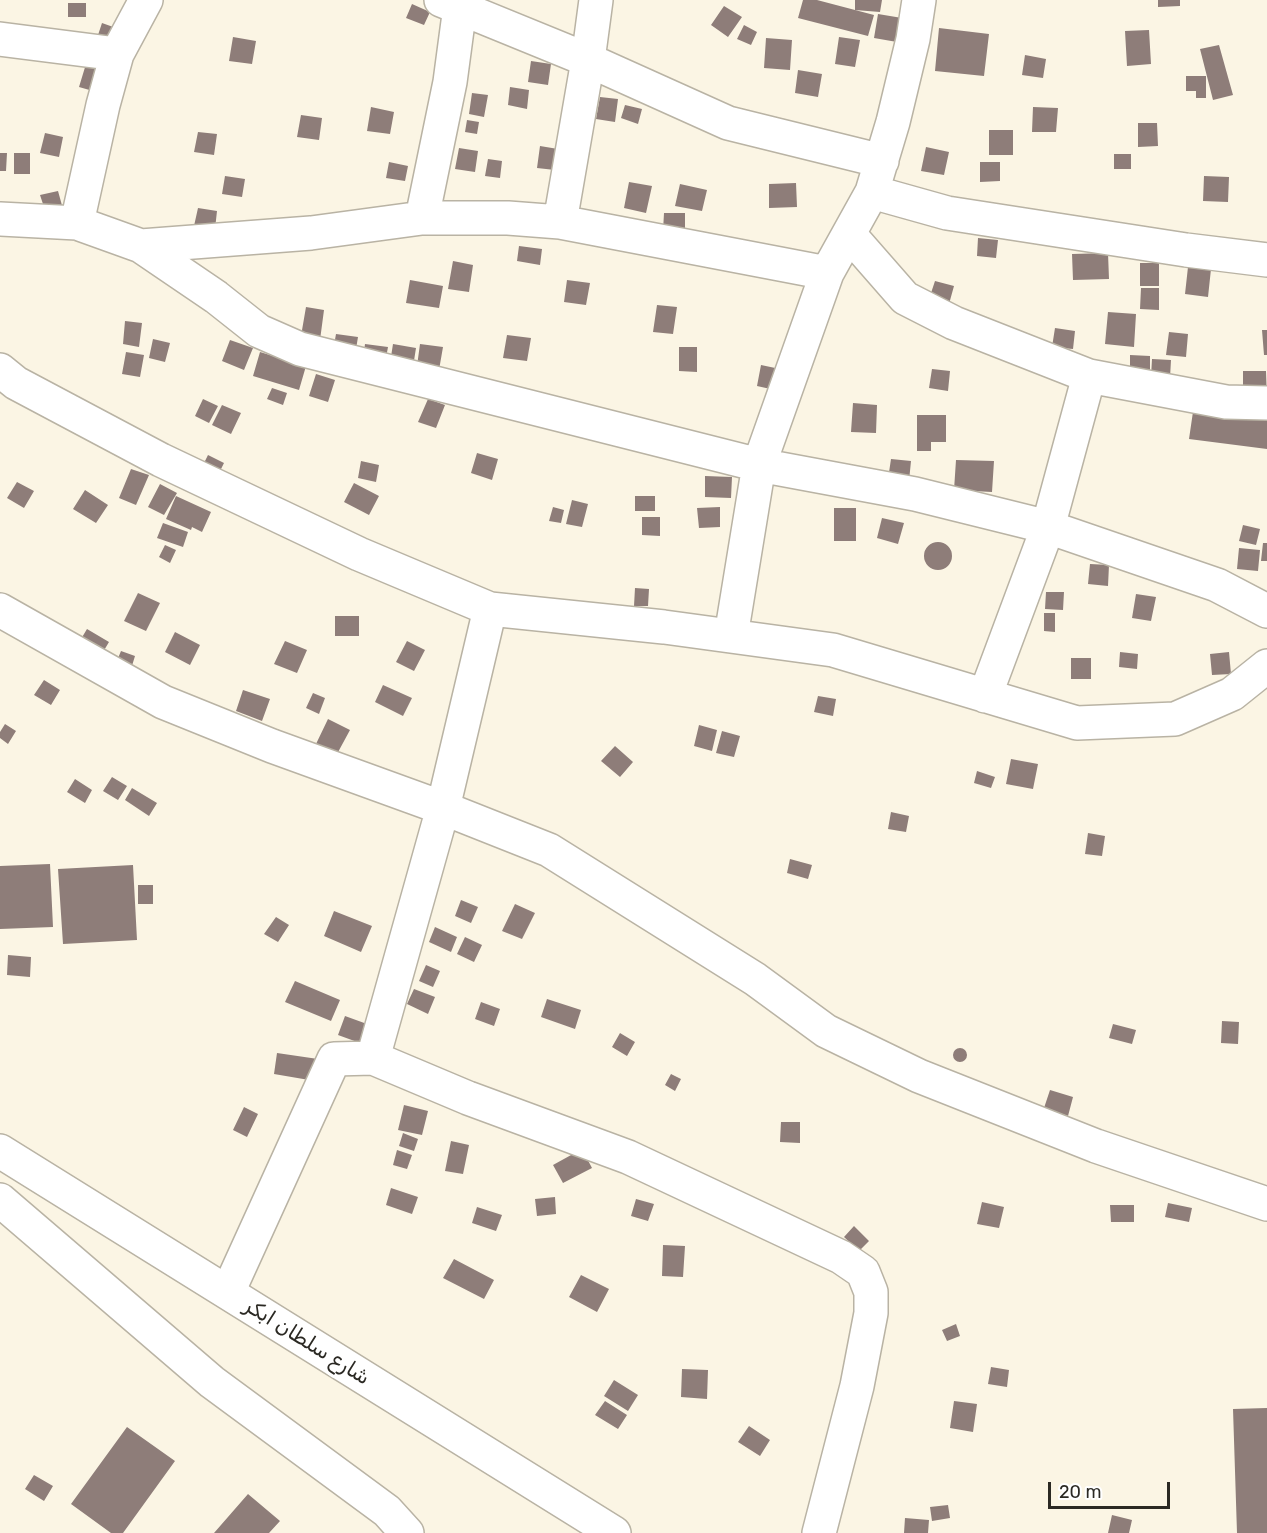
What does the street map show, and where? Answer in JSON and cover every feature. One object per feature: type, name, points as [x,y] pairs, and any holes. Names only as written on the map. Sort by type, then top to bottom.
[{"type":"main road","points":[[77,223],[103,105],[117,54],[146,0]]},
{"type":"main road","points":[[560,222],[596,0]]},
{"type":"main road","points":[[731,636],[759,465],[828,273],[872,192],[913,39],[919,0]]},
{"type":"main road","points":[[422,218],[450,82],[448,2],[588,60],[728,123],[882,161]]},
{"type":"main road","points":[[0,39],[117,54]]},
{"type":"main road","points":[[872,192],[947,213],[1267,260]]},
{"type":"main road","points":[[141,246],[311,233],[422,218],[508,218],[560,222],[828,273]]},
{"type":"main road","points":[[0,219],[77,223],[141,246],[216,297],[259,331],[300,349],[759,465],[915,494],[1048,527],[1218,585],[1267,611]]},
{"type":"main road","points":[[849,234],[905,298],[954,323],[1089,376],[1226,402],[1267,403]]},
{"type":"main road","points":[[0,370],[16,383],[161,460],[360,554],[490,609],[833,650],[1077,723],[1175,719],[1232,694],[1267,666]]},
{"type":"main road","points":[[986,696],[1048,527],[1089,376]]},
{"type":"main road","points":[[373,1058],[443,808],[490,609]]},
{"type":"main road","points":[[0,610],[162,702],[272,746],[443,808],[549,850],[755,979],[825,1030],[919,1076],[1096,1146],[1267,1204]]},
{"type":"main road","points":[[228,1292],[334,1059],[373,1058],[468,1098],[628,1158],[841,1257],[863,1272],[871,1292],[871,1314],[857,1386],[819,1533]]},
{"type":"main road","name":"شارع سلطان ابكر","points":[[0,1151],[614,1533]]},
{"type":"main road","points":[[0,1194],[47,1180]]},
{"type":"main road","points":[[0,1200],[212,1382],[387,1511],[407,1533]]},
{"type":"building","points":[[803,0],[817,0],[874,15],[868,36],[798,18]]},
{"type":"building","points":[[855,0],[882,0],[880,12],[855,10]]},
{"type":"building","points":[[1158,0],[1180,0],[1180,6],[1158,7]]},
{"type":"building","points":[[68,3],[86,3],[86,17],[68,17]]},
{"type":"building","points":[[412,4],[430,12],[424,25],[406,18]]},
{"type":"building","points":[[724,6],[742,17],[728,37],[711,25]]},
{"type":"building","points":[[878,14],[902,18],[897,42],[874,38]]},
{"type":"building","points":[[102,23],[116,28],[110,45],[96,41]]},
{"type":"building","points":[[744,25],[757,32],[751,45],[737,39]]},
{"type":"building","points":[[939,28],[989,34],[984,76],[935,71]]},
{"type":"building","points":[[1149,30],[1151,64],[1127,66],[1125,31]]},
{"type":"building","points":[[233,37],[256,41],[252,64],[229,61]]},
{"type":"building","points":[[839,37],[860,40],[855,67],[835,64]]},
{"type":"building","points":[[766,38],[792,40],[790,70],[764,68]]},
{"type":"building","points":[[1219,45],[1233,95],[1213,100],[1200,49]]},
{"type":"building","points":[[1025,55],[1046,59],[1043,78],[1022,75]]},
{"type":"building","points":[[531,61],[551,64],[548,85],[528,82]]},
{"type":"building","points":[[86,64],[106,70],[100,93],[79,87]]},
{"type":"building","points":[[798,70],[822,74],[818,97],[795,93]]},
{"type":"building","points":[[1186,76],[1206,76],[1206,98],[1196,98],[1196,91],[1186,91]]},
{"type":"building","points":[[510,87],[529,90],[527,109],[508,105]]},
{"type":"building","points":[[472,93],[488,95],[484,117],[469,114]]},
{"type":"building","points":[[600,97],[618,99],[615,122],[596,119]]},
{"type":"building","points":[[625,105],[642,109],[638,124],[621,118]]},
{"type":"building","points":[[371,107],[394,112],[390,134],[367,131]]},
{"type":"building","points":[[1033,107],[1058,108],[1056,132],[1032,132]]},
{"type":"building","points":[[301,115],[322,118],[319,140],[297,137]]},
{"type":"building","points":[[467,120],[479,122],[477,134],[465,132]]},
{"type":"building","points":[[1138,123],[1157,123],[1158,146],[1138,147]]},
{"type":"building","points":[[989,130],[1013,130],[1013,155],[989,155]]},
{"type":"building","points":[[198,132],[217,134],[214,155],[194,152]]},
{"type":"building","points":[[45,133],[63,137],[59,157],[40,153]]},
{"type":"building","points":[[540,146],[558,149],[555,170],[537,168]]},
{"type":"building","points":[[926,147],[949,152],[944,175],[921,171]]},
{"type":"building","points":[[459,148],[478,151],[475,172],[455,169]]},
{"type":"building","points":[[0,153],[7,153],[6,171],[0,171]]},
{"type":"building","points":[[14,153],[30,153],[30,174],[14,174]]},
{"type":"building","points":[[1114,154],[1131,154],[1131,169],[1114,169]]},
{"type":"building","points":[[488,159],[502,161],[500,178],[485,176]]},
{"type":"building","points":[[389,162],[408,166],[405,181],[386,178]]},
{"type":"building","points":[[980,162],[1000,162],[1000,181],[980,182]]},
{"type":"building","points":[[225,176],[245,179],[242,197],[222,194]]},
{"type":"building","points":[[1204,176],[1229,177],[1228,202],[1203,201]]},
{"type":"building","points":[[629,182],[652,186],[646,213],[624,208]]},
{"type":"building","points":[[796,183],[797,207],[769,208],[769,184]]},
{"type":"building","points":[[680,184],[707,190],[702,211],[675,206]]},
{"type":"building","points":[[58,191],[63,209],[46,213],[40,195]]},
{"type":"building","points":[[198,208],[217,211],[215,229],[194,226]]},
{"type":"building","points":[[664,213],[685,213],[685,231],[663,231]]},
{"type":"building","points":[[978,238],[998,240],[996,258],[977,256]]},
{"type":"building","points":[[519,246],[542,249],[540,265],[517,261]]},
{"type":"building","points":[[1108,253],[1109,279],[1073,280],[1072,254]]},
{"type":"building","points":[[453,261],[473,265],[469,292],[448,289]]},
{"type":"building","points":[[1140,263],[1159,263],[1159,286],[1140,286]]},
{"type":"building","points":[[1188,267],[1211,269],[1208,297],[1185,294]]},
{"type":"building","points":[[410,280],[443,286],[439,308],[406,303]]},
{"type":"building","points":[[567,280],[590,283],[586,305],[564,302]]},
{"type":"building","points":[[935,281],[954,286],[949,304],[929,299]]},
{"type":"building","points":[[1141,288],[1159,288],[1159,310],[1140,309]]},
{"type":"building","points":[[657,305],[677,307],[673,334],[653,332]]},
{"type":"building","points":[[306,307],[324,310],[320,340],[301,336]]},
{"type":"building","points":[[1108,312],[1136,314],[1134,347],[1105,344]]},
{"type":"building","points":[[125,321],[142,323],[139,347],[123,344]]},
{"type":"building","points":[[1055,328],[1075,331],[1073,349],[1052,347]]},
{"type":"building","points":[[1262,330],[1267,330],[1267,355],[1264,355]]},
{"type":"building","points":[[1169,332],[1188,334],[1186,357],[1166,355]]},
{"type":"building","points":[[336,334],[358,337],[355,355],[333,351]]},
{"type":"building","points":[[507,335],[531,338],[527,361],[503,358]]},
{"type":"building","points":[[153,339],[170,343],[165,362],[149,358]]},
{"type":"building","points":[[230,340],[253,348],[244,370],[222,361]]},
{"type":"building","points":[[365,344],[388,347],[385,363],[363,359]]},
{"type":"building","points":[[393,344],[416,348],[413,367],[390,363]]},
{"type":"building","points":[[420,344],[443,347],[439,370],[417,366]]},
{"type":"building","points":[[679,347],[697,347],[697,372],[679,371]]},
{"type":"building","points":[[126,352],[144,355],[140,377],[122,374]]},
{"type":"building","points":[[260,352],[306,366],[299,390],[253,376]]},
{"type":"building","points":[[1130,355],[1150,356],[1150,374],[1130,373]]},
{"type":"building","points":[[1152,359],[1171,360],[1170,378],[1151,377]]},
{"type":"building","points":[[761,365],[780,369],[775,390],[757,386]]},
{"type":"building","points":[[932,369],[950,371],[948,391],[929,388]]},
{"type":"building","points":[[1243,371],[1266,371],[1267,400],[1243,399]]},
{"type":"building","points":[[316,374],[335,380],[328,402],[309,396]]},
{"type":"building","points":[[272,388],[287,393],[283,405],[267,399]]},
{"type":"building","points":[[203,399],[218,406],[209,423],[195,416]]},
{"type":"building","points":[[428,399],[445,405],[436,428],[418,422]]},
{"type":"building","points":[[853,403],[877,405],[876,433],[851,432]]},
{"type":"building","points":[[222,405],[241,413],[231,434],[212,425]]},
{"type":"building","points":[[1194,405],[1267,414],[1267,449],[1189,439]]},
{"type":"building","points":[[917,415],[946,415],[946,442],[931,442],[931,451],[917,451]]},
{"type":"building","points":[[477,453],[498,459],[492,480],[471,473]]},
{"type":"building","points":[[208,455],[224,463],[218,475],[202,467]]},
{"type":"building","points":[[891,459],[911,461],[909,481],[888,479]]},
{"type":"building","points":[[956,460],[994,461],[992,492],[954,490]]},
{"type":"building","points":[[361,461],[379,465],[376,482],[358,478]]},
{"type":"building","points":[[131,469],[149,475],[136,505],[119,498]]},
{"type":"building","points":[[705,476],[732,477],[731,498],[705,497]]},
{"type":"building","points":[[17,482],[34,491],[24,508],[7,498]]},
{"type":"building","points":[[354,483],[379,496],[369,515],[344,502]]},
{"type":"building","points":[[160,484],[177,493],[164,515],[148,507]]},
{"type":"building","points":[[85,490],[108,505],[96,523],[73,509]]},
{"type":"building","points":[[176,496],[211,512],[202,532],[192,527],[191,530],[166,519]]},
{"type":"building","points":[[635,496],[655,496],[655,511],[635,511]]},
{"type":"building","points":[[572,500],[588,504],[582,527],[566,524]]},
{"type":"building","points":[[553,507],[564,510],[561,523],[549,521]]},
{"type":"building","points":[[720,507],[720,527],[699,528],[697,508]]},
{"type":"building","points":[[834,508],[856,508],[856,541],[834,541]]},
{"type":"building","points":[[642,517],[660,517],[660,536],[642,535]]},
{"type":"building","points":[[882,518],[904,523],[898,544],[877,538]]},
{"type":"building","points":[[163,523],[188,532],[183,547],[157,538]]},
{"type":"building","points":[[1243,525],[1260,529],[1256,545],[1239,541]]},
{"type":"building","points":[[938,542],[948,546],[952,556],[948,566],[938,570],[928,566],[924,556],[928,546]]},
{"type":"building","points":[[1263,543],[1267,543],[1267,561],[1261,561]]},
{"type":"building","points":[[165,545],[176,550],[170,563],[159,557]]},
{"type":"building","points":[[1239,548],[1260,550],[1258,571],[1237,569]]},
{"type":"building","points":[[1090,564],[1109,565],[1108,586],[1088,584]]},
{"type":"building","points":[[635,588],[649,589],[648,606],[634,606]]},
{"type":"building","points":[[1046,592],[1064,592],[1063,610],[1045,609]]},
{"type":"building","points":[[138,593],[160,603],[146,631],[124,621]]},
{"type":"building","points":[[1136,594],[1156,597],[1151,621],[1132,618]]},
{"type":"building","points":[[1044,613],[1055,613],[1055,632],[1044,631]]},
{"type":"building","points":[[335,616],[359,616],[359,636],[335,636]]},
{"type":"building","points":[[87,629],[109,642],[100,657],[78,644]]},
{"type":"building","points":[[175,632],[200,645],[190,665],[165,652]]},
{"type":"building","points":[[285,641],[307,650],[297,673],[274,664]]},
{"type":"building","points":[[407,641],[425,650],[414,671],[396,662]]},
{"type":"building","points":[[121,651],[135,656],[131,669],[116,663]]},
{"type":"building","points":[[1120,652],[1138,654],[1137,669],[1119,667]]},
{"type":"building","points":[[1229,652],[1231,674],[1212,675],[1210,654]]},
{"type":"building","points":[[1071,658],[1091,658],[1091,679],[1071,679]]},
{"type":"building","points":[[44,680],[60,690],[51,705],[34,695]]},
{"type":"building","points":[[383,685],[412,698],[403,716],[375,702]]},
{"type":"building","points":[[243,690],[270,699],[262,721],[236,711]]},
{"type":"building","points":[[313,693],[325,698],[319,714],[306,708]]},
{"type":"building","points":[[818,696],[836,699],[833,716],[814,712]]},
{"type":"building","points":[[328,719],[350,730],[337,754],[316,744]]},
{"type":"building","points":[[5,724],[16,731],[8,744],[0,738],[0,732]]},
{"type":"building","points":[[699,725],[717,730],[712,751],[694,746]]},
{"type":"building","points":[[722,731],[740,736],[734,757],[716,753]]},
{"type":"building","points":[[615,746],[633,762],[620,777],[601,761]]},
{"type":"building","points":[[1011,759],[1038,764],[1033,789],[1006,784]]},
{"type":"building","points":[[977,771],[995,777],[991,788],[974,783]]},
{"type":"building","points":[[112,777],[127,786],[118,800],[103,791]]},
{"type":"building","points":[[75,779],[92,790],[85,803],[67,792]]},
{"type":"building","points":[[132,788],[157,803],[149,816],[125,800]]},
{"type":"building","points":[[891,812],[909,816],[906,832],[888,829]]},
{"type":"building","points":[[1088,833],[1105,836],[1102,856],[1085,854]]},
{"type":"building","points":[[790,859],[812,865],[808,879],[787,873]]},
{"type":"building","points":[[50,864],[53,927],[0,929],[0,866]]},
{"type":"building","points":[[133,865],[137,940],[63,944],[58,869]]},
{"type":"building","points":[[138,885],[153,885],[153,904],[138,904]]},
{"type":"building","points":[[461,900],[478,907],[471,923],[455,916]]},
{"type":"building","points":[[515,904],[535,913],[522,939],[502,931]]},
{"type":"building","points":[[334,911],[372,926],[361,952],[324,936]]},
{"type":"building","points":[[276,917],[289,925],[278,942],[264,934]]},
{"type":"building","points":[[435,927],[457,937],[451,952],[429,942]]},
{"type":"building","points":[[465,937],[482,945],[474,962],[457,954]]},
{"type":"building","points":[[8,955],[31,957],[30,977],[7,975]]},
{"type":"building","points":[[426,965],[440,971],[433,987],[419,981]]},
{"type":"building","points":[[295,981],[340,1000],[331,1021],[285,1002]]},
{"type":"building","points":[[414,989],[435,997],[428,1014],[407,1004]]},
{"type":"building","points":[[547,999],[581,1010],[575,1029],[541,1017]]},
{"type":"building","points":[[481,1002],[500,1009],[494,1026],[475,1019]]},
{"type":"building","points":[[345,1016],[367,1024],[360,1043],[338,1035]]},
{"type":"building","points":[[1222,1021],[1239,1022],[1238,1044],[1221,1043]]},
{"type":"building","points":[[1113,1024],[1136,1030],[1132,1044],[1109,1038]]},
{"type":"building","points":[[620,1033],[635,1042],[627,1056],[612,1047]]},
{"type":"building","points":[[960,1048],[965,1050],[967,1055],[965,1060],[960,1062],[955,1060],[953,1055],[955,1050]]},
{"type":"building","points":[[277,1053],[318,1059],[315,1081],[274,1074]]},
{"type":"building","points":[[671,1074],[681,1079],[675,1091],[665,1085]]},
{"type":"building","points":[[1050,1090],[1073,1097],[1068,1116],[1044,1108]]},
{"type":"building","points":[[404,1105],[428,1111],[422,1135],[398,1130]]},
{"type":"building","points":[[244,1107],[258,1114],[247,1137],[233,1130]]},
{"type":"building","points":[[781,1122],[800,1122],[800,1143],[780,1142]]},
{"type":"building","points":[[403,1133],[418,1139],[414,1151],[399,1146]]},
{"type":"building","points":[[451,1141],[469,1145],[463,1174],[445,1171]]},
{"type":"building","points":[[582,1149],[592,1168],[563,1183],[553,1165]]},
{"type":"building","points":[[397,1150],[412,1155],[407,1169],[393,1165]]},
{"type":"building","points":[[391,1188],[418,1197],[412,1214],[386,1205]]},
{"type":"building","points":[[555,1197],[556,1214],[537,1216],[535,1199]]},
{"type":"building","points":[[636,1199],[654,1204],[648,1221],[631,1216]]},
{"type":"building","points":[[982,1202],[1004,1207],[999,1228],[977,1224]]},
{"type":"building","points":[[1168,1203],[1192,1208],[1189,1222],[1165,1217]]},
{"type":"building","points":[[1110,1205],[1134,1205],[1134,1222],[1111,1222]]},
{"type":"building","points":[[477,1207],[502,1215],[496,1231],[472,1223]]},
{"type":"building","points":[[854,1226],[869,1241],[859,1251],[844,1237]]},
{"type":"building","points":[[663,1245],[685,1246],[683,1277],[662,1276]]},
{"type":"building","points":[[454,1259],[494,1280],[484,1299],[443,1278]]},
{"type":"building","points":[[581,1275],[609,1289],[597,1312],[569,1297]]},
{"type":"building","points":[[956,1324],[960,1336],[947,1341],[942,1330]]},
{"type":"building","points":[[991,1367],[1009,1370],[1007,1387],[988,1384]]},
{"type":"building","points":[[682,1369],[708,1370],[707,1399],[681,1397]]},
{"type":"building","points":[[614,1380],[638,1395],[628,1411],[604,1396]]},
{"type":"building","points":[[605,1401],[627,1415],[618,1429],[595,1415]]},
{"type":"building","points":[[954,1401],[977,1404],[973,1432],[950,1428]]},
{"type":"building","points":[[1267,1408],[1267,1533],[1237,1533],[1233,1409]]},
{"type":"building","points":[[749,1426],[770,1440],[760,1456],[738,1442]]},
{"type":"building","points":[[127,1427],[175,1461],[123,1533],[111,1533],[71,1504]]},
{"type":"building","points":[[34,1475],[53,1486],[44,1501],[25,1489]]},
{"type":"building","points":[[248,1494],[280,1521],[269,1533],[214,1533]]},
{"type":"building","points":[[948,1505],[950,1518],[932,1521],[930,1507]]},
{"type":"building","points":[[1112,1515],[1132,1520],[1129,1533],[1108,1533]]},
{"type":"building","points":[[905,1518],[929,1520],[928,1533],[904,1533]]}]
